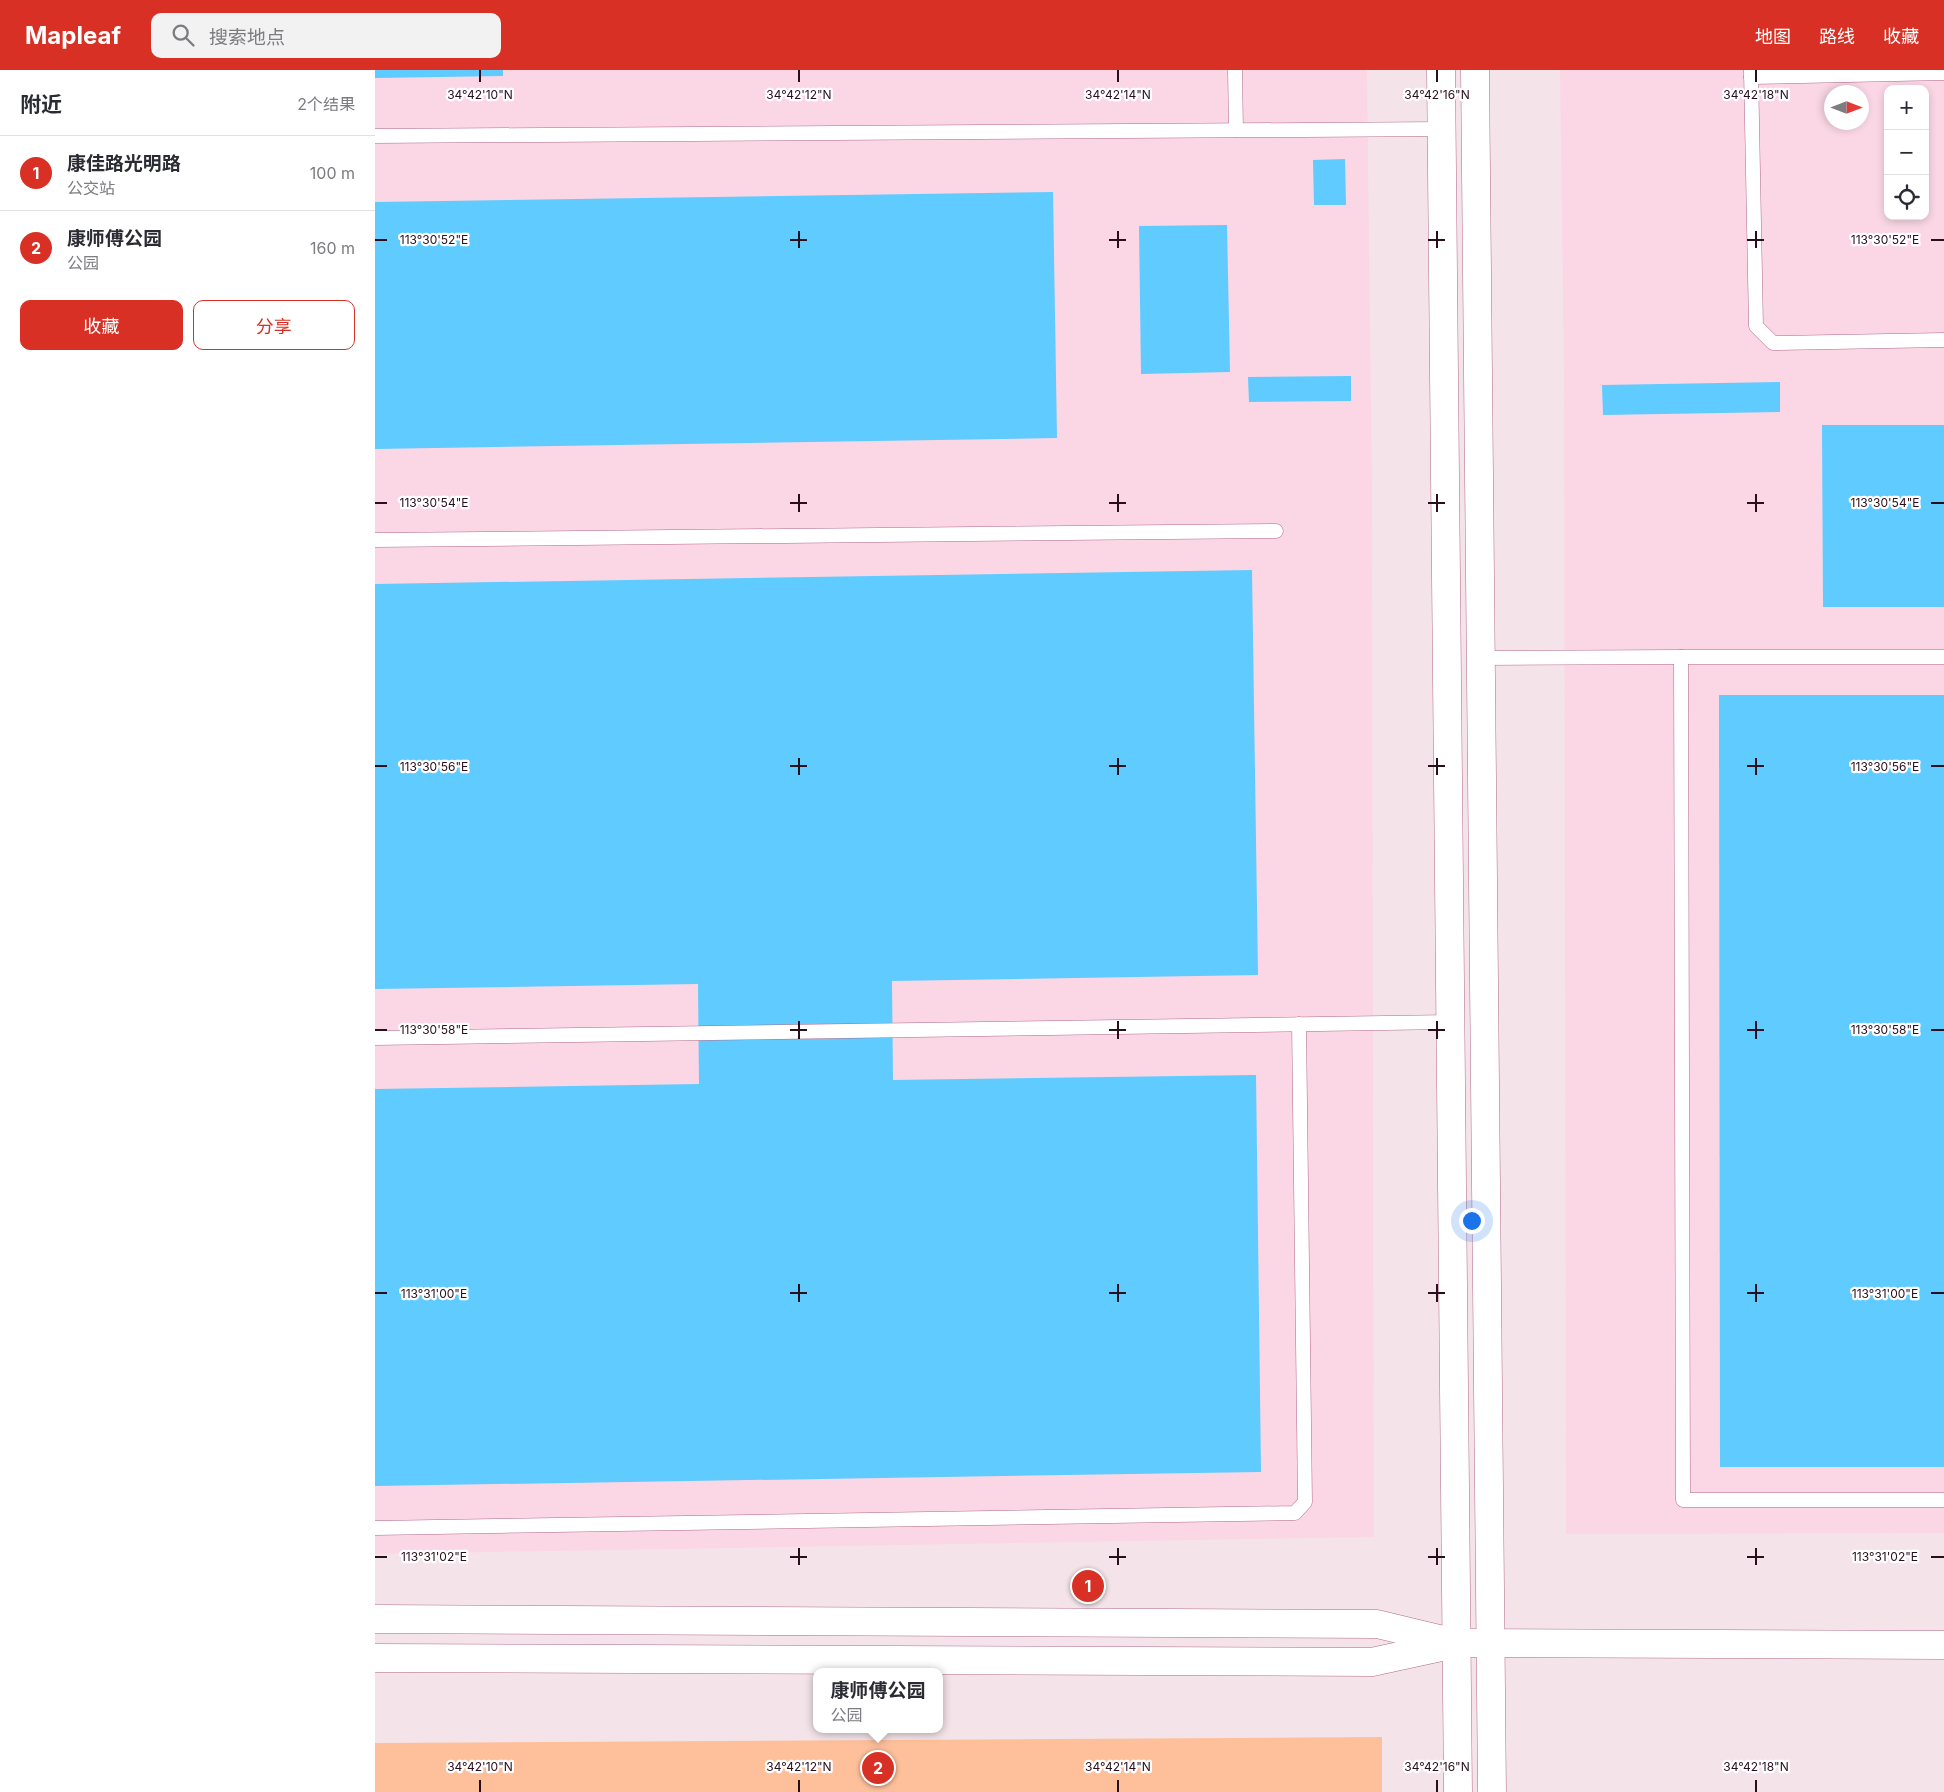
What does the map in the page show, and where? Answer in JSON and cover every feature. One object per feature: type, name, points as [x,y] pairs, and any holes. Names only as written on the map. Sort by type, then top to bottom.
[{"type":"street","points":[[1441,70],[1458,1792]]},
{"type":"street","points":[[1475,70],[1493,1792]]},
{"type":"street","points":[[375,1619],[1377,1624],[1457,1643]]},
{"type":"street","points":[[375,1658],[1371,1662],[1457,1643],[1944,1645]]},
{"type":"lane","points":[[1235,70],[1236,130]]},
{"type":"lane","points":[[1944,73],[1751,73],[1756,326],[1773,343],[1944,340]]},
{"type":"lane","points":[[375,136],[1441,129]]},
{"type":"lane","points":[[375,540],[1276,531]]},
{"type":"lane","points":[[1681,657],[1683,1500],[1944,1500]]},
{"type":"lane","points":[[1481,658],[1944,657]]},
{"type":"lane","points":[[375,1038],[1450,1022]]},
{"type":"lane","points":[[375,1528],[1295,1513],[1305,1502],[1299,1024]]},
{"type":"shaded area","points":[[375,70],[1367,70],[1372,482],[1374,1537],[375,1554]]},
{"type":"shaded area","points":[[1560,70],[1944,70],[1944,1533],[1566,1534],[1564,376]]},
{"type":"shaded area","points":[[1382,1737],[1382,1792],[375,1792],[375,1743]]},
{"type":"building","points":[[375,70],[503,70],[503,76],[375,78]]},
{"type":"building","points":[[1345,159],[1346,205],[1314,205],[1313,160]]},
{"type":"building","points":[[1053,192],[1057,438],[375,449],[375,202]]},
{"type":"building","points":[[1227,225],[1230,372],[1141,374],[1139,226]]},
{"type":"building","points":[[1351,376],[1351,401],[1249,402],[1248,377]]},
{"type":"building","points":[[1780,382],[1780,412],[1603,415],[1602,385]]},
{"type":"building","points":[[1822,425],[1944,425],[1944,607],[1823,607]]},
{"type":"building","points":[[1252,570],[1258,975],[892,981],[893,1080],[1256,1075],[1261,1472],[375,1486],[375,1089],[699,1084],[698,984],[375,989],[375,584]]},
{"type":"building","points":[[1719,695],[1944,695],[1944,1467],[1720,1467]]},
{"type":"place","name":"康佳路光明路","points":[[1088,1586]]},
{"type":"place","name":"康师傅公园","points":[[878,1768]]}]
